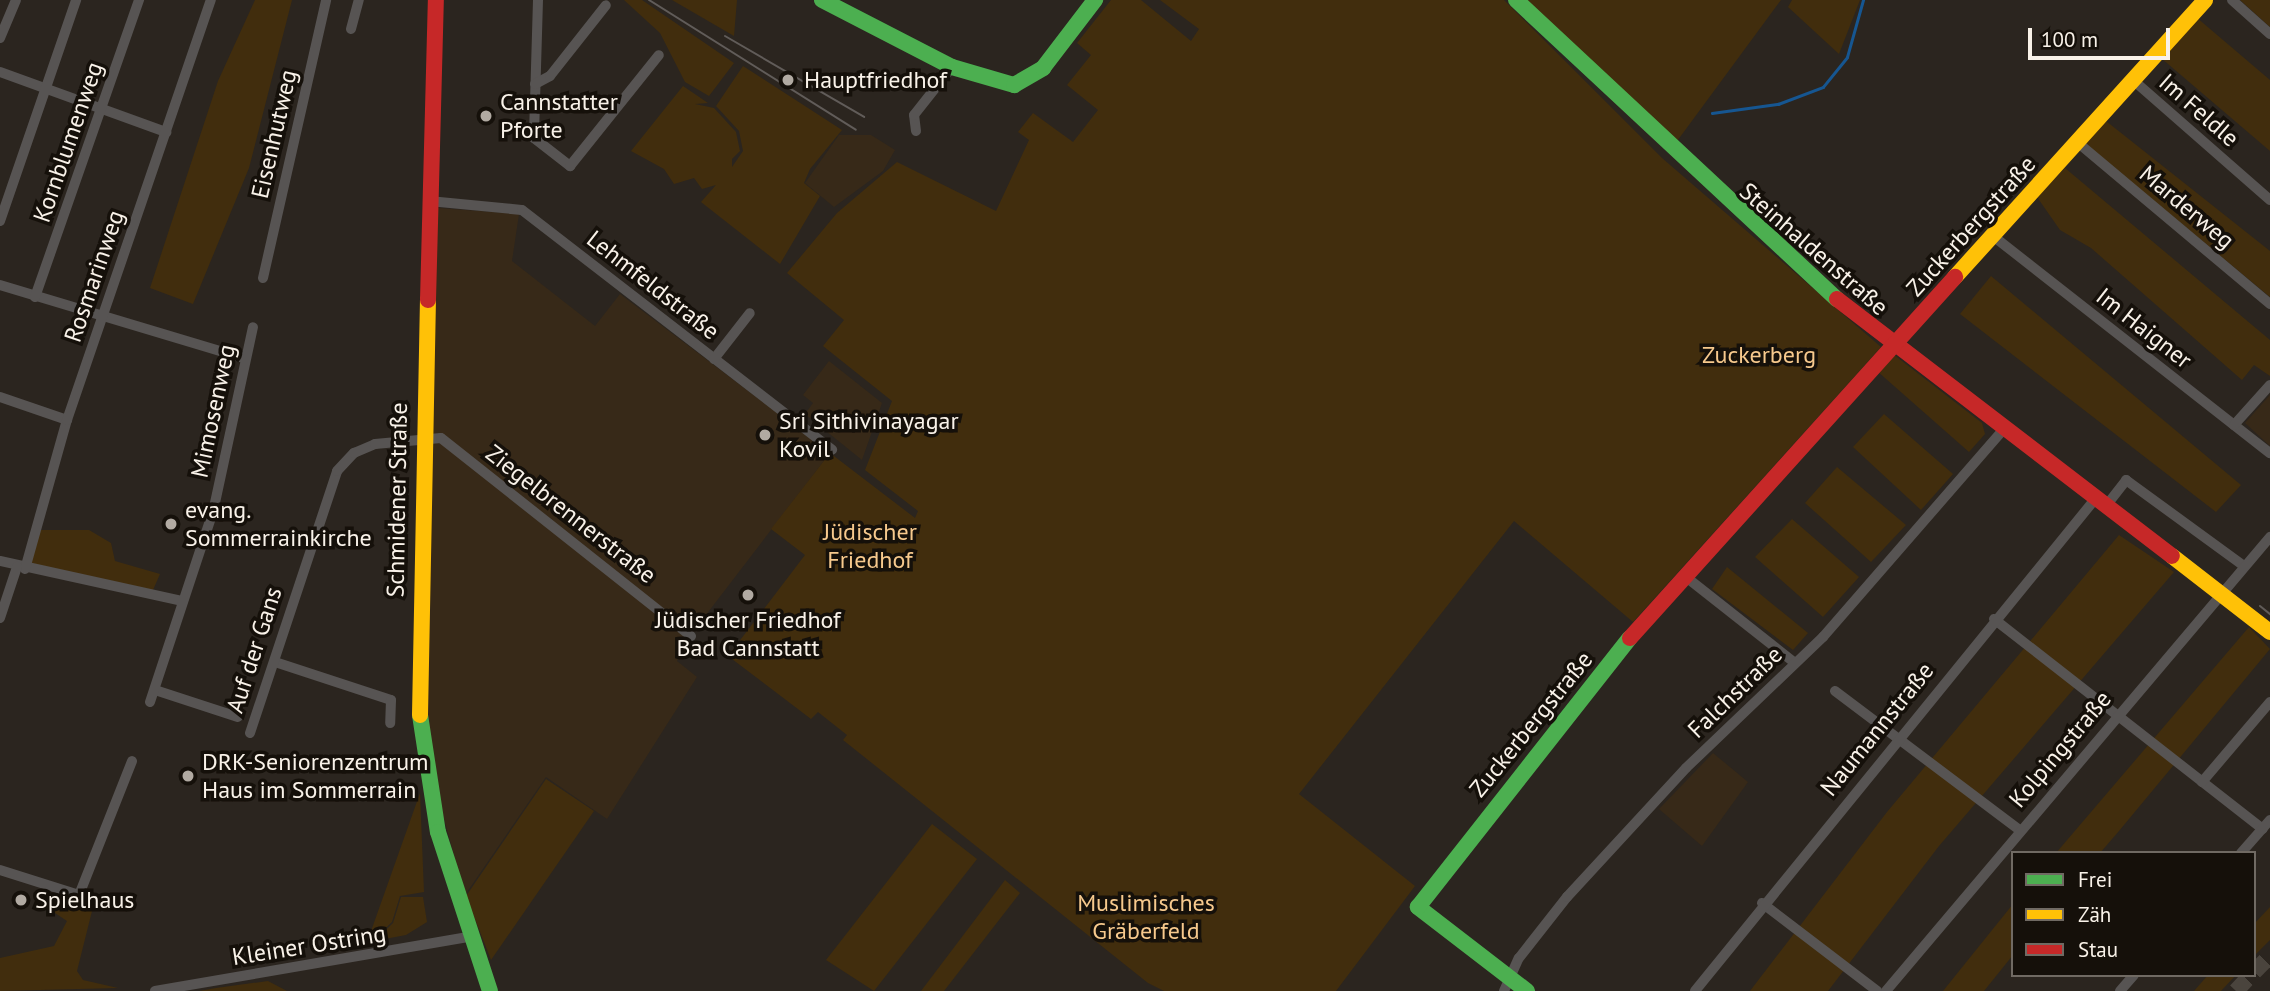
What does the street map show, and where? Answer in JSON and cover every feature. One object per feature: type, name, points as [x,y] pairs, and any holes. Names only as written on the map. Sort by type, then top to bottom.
[{"type":"street","points":[[0,38],[16,0]]},
{"type":"street","points":[[0,221],[76,0]]},
{"type":"street","name":"Kornblumenweg","points":[[35,297],[139,0]]},
{"type":"street","name":"Rosmarinweg","points":[[0,618],[21,568],[101,318],[211,0]]},
{"type":"street","name":"Eisenhutweg","points":[[262,278],[326,0]]},
{"type":"street","points":[[351,29],[359,0]]},
{"type":"street","name":"Schmidener Straße","points":[[436,0],[421,439],[418,723],[430,799],[469,937],[490,991]]},
{"type":"street","points":[[538,0],[534,138],[570,166],[659,55]]},
{"type":"street","points":[[821,0],[843,4],[953,67],[1000,85],[1029,81],[1095,0]]},
{"type":"street","name":"Steinhaldenstraße","points":[[1516,0],[1733,210],[1893,346],[2222,592],[2270,632]]},
{"type":"street","name":"Zuckerbergstraße","points":[[1507,985],[1418,907],[1509,785],[1686,576],[2205,0]]},
{"type":"street","points":[[2232,0],[2270,34]]},
{"type":"street","points":[[536,84],[550,76],[606,5]]},
{"type":"street","points":[[916,131],[914,115],[953,67]]},
{"type":"street","points":[[0,72],[166,132]]},
{"type":"street","name":"Im Feldle","points":[[2133,80],[2270,200]]},
{"type":"street","name":"Marderweg","points":[[2077,142],[2270,304]]},
{"type":"street","name":"Lehmfeldstraße","points":[[429,201],[522,210],[832,450]]},
{"type":"street","name":"Im Haigner","points":[[1993,236],[2270,453]]},
{"type":"street","points":[[0,285],[101,318],[243,358]]},
{"type":"street","points":[[714,359],[750,313]]},
{"type":"street","name":"Mimosenweg","points":[[150,702],[213,512],[247,365],[243,358],[253,327]]},
{"type":"street","points":[[2234,425],[2270,385]]},
{"type":"street","points":[[0,397],[67,420]]},
{"type":"street","name":"Ziegelbrennerstraße","points":[[422,411],[441,438],[691,636]]},
{"type":"street","name":"Falchstraße","points":[[1507,985],[1567,897],[1795,663],[2004,429]]},
{"type":"street","points":[[421,439],[441,438]]},
{"type":"street","name":"Auf der Gans","points":[[250,733],[337,471],[358,451],[421,439]]},
{"type":"street","points":[[2101,502],[2126,480],[2244,566]]},
{"type":"street","name":"Naumannstraße","points":[[1695,991],[1762,903],[1994,619],[2101,502]]},
{"type":"street","name":"Kolpingstraße","points":[[1886,991],[2018,829],[2270,537]]},
{"type":"street","points":[[0,561],[21,568],[182,601]]},
{"type":"street","points":[[1686,576],[1795,663]]},
{"type":"street","points":[[1994,619],[2202,782],[2266,825],[2243,851]]},
{"type":"street","points":[[275,662],[391,700],[390,723]]},
{"type":"street","points":[[155,690],[238,717]]},
{"type":"street","points":[[1835,691],[2018,829]]},
{"type":"street","points":[[2202,782],[2270,702]]},
{"type":"street","points":[[0,870],[79,895],[132,761]]},
{"type":"street","points":[[1762,903],[1877,991]]},
{"type":"street","name":"Kleiner Ostring","points":[[155,991],[469,937]]},
{"type":"street","points":[[2120,991],[2132,977]]},
{"type":"street","points":[[1507,985],[1527,991]]},
{"type":"shaded area","points":[[839,135],[871,135],[895,150],[883,171],[834,207],[805,183]]},
{"type":"shaded area","points":[[438,208],[519,214],[512,261],[595,326],[620,294],[830,453],[689,637],[677,661],[697,677],[607,819],[546,777],[465,895],[435,786],[423,683]]},
{"type":"shaded area","points":[[829,361],[882,403],[862,460],[805,414],[813,403],[803,395]]},
{"type":"shaded area","points":[[2270,395],[2270,446],[2245,423]]},
{"type":"shaded area","points":[[1713,753],[1748,782],[1702,846],[1659,809]]},
{"type":"green space","points":[[255,0],[292,0],[249,168],[193,304],[150,288],[218,81]]},
{"type":"green space","points":[[624,0],[642,0],[734,63],[709,96],[685,82],[660,33]]},
{"type":"green space","points":[[672,0],[737,0],[734,36]]},
{"type":"green space","name":"Hauptfriedhof","points":[[1111,0],[1141,0],[1191,41],[1199,29],[1160,0],[1504,0],[1662,158],[1881,347],[1633,622],[1514,521],[1299,794],[1415,886],[1336,991],[1164,991],[1148,983],[843,740],[847,735],[818,712],[811,719],[728,656],[805,555],[771,529],[830,453],[915,518],[918,511],[865,470],[892,401],[823,346],[844,320],[787,273],[837,213],[897,162],[996,211],[1029,140],[1018,132],[1033,113],[1073,142],[1098,110],[1067,85],[1091,55],[1077,43]]},
{"type":"green space","points":[[1524,0],[1781,0],[1672,148]]},
{"type":"green space","points":[[1792,0],[1860,0],[1839,54],[1788,7]]},
{"type":"green space","points":[[2240,0],[2270,0],[2270,27]]},
{"type":"green space","points":[[2196,17],[2270,80],[2270,151],[2161,58]]},
{"type":"green space","points":[[743,66],[842,130],[810,169],[804,183],[820,196],[780,264],[701,202],[716,185],[702,189],[694,178],[674,184],[664,169],[631,151],[683,86],[708,103],[695,104],[714,108],[736,132],[740,151],[732,159],[732,167],[743,151],[739,131],[716,106]]},
{"type":"green space","points":[[2106,121],[2270,251],[2270,297],[2083,142]]},
{"type":"green space","points":[[2065,168],[2270,340],[2270,376],[2254,365],[2242,380],[2091,248],[2060,230],[2037,197]]},
{"type":"green space","points":[[1991,276],[2241,485],[2216,512],[1960,314]]},
{"type":"green space","points":[[1893,354],[1982,423],[1985,434],[1969,452],[1877,371]]},
{"type":"green space","points":[[1884,414],[1953,474],[1921,510],[1853,447]]},
{"type":"green space","points":[[1837,467],[1906,525],[1871,562],[1805,503]]},
{"type":"green space","points":[[1792,519],[1859,577],[1823,617],[1755,557]]},
{"type":"green space","points":[[40,530],[89,530],[111,543],[115,561],[160,574],[153,590],[30,563]]},
{"type":"green space","points":[[2119,535],[2174,572],[1939,846],[1828,991],[1750,991],[1887,812]]},
{"type":"green space","points":[[1727,567],[1808,633],[1793,650],[1712,589]]},
{"type":"green space","points":[[2249,627],[2270,649],[2119,831],[2102,851],[2058,851]]},
{"type":"green space","points":[[546,779],[594,811],[491,960],[466,896]]},
{"type":"green space","points":[[420,793],[424,892],[400,896],[392,922],[365,948]]},
{"type":"green space","points":[[932,824],[977,859],[874,991],[826,960]]},
{"type":"green space","points":[[1005,880],[1020,893],[944,991],[921,991]]},
{"type":"green space","points":[[86,895],[94,903],[77,971],[83,980],[118,988],[0,991],[0,958],[54,946],[67,921],[46,907],[47,897],[69,907],[81,905]]},
{"type":"green space","points":[[401,897],[423,897],[427,922],[406,935],[374,941],[393,923]]},
{"type":"green space","points":[[2011,906],[2011,957],[1984,991],[1943,991]]},
{"type":"green space","points":[[2270,907],[2270,940],[2256,954],[2256,922]]},
{"type":"green space","points":[[2206,977],[2234,977],[2221,991],[2194,991]]},
{"type":"green space","points":[[268,981],[287,991],[199,991],[216,988]]},
{"type":"waterway","points":[[1712,113],[1778,104],[1823,87],[1847,57],[1863,0]]},
{"type":"tunnel","points":[[2256,970],[2270,956]]},
{"type":"tunnel","points":[[2236,991],[2249,977]]},
{"type":"tram line","points":[[649,0],[856,130]]},
{"type":"tram line","points":[[725,36],[864,117]]},
{"type":"tram line","points":[[2260,606],[2270,614]]},
{"type":"traffic: fast","points":[[822,0],[952,67],[1014,85],[1043,68],[1095,0]]},
{"type":"traffic: fast","points":[[1516,0],[1837,299]]},
{"type":"traffic: fast","points":[[1527,991],[1418,907],[1630,638]]},
{"type":"traffic: fast","points":[[420,715],[438,832],[490,991]]},
{"type":"traffic: slow","points":[[1955,277],[2205,0]]},
{"type":"traffic: slow","points":[[420,715],[428,300]]},
{"type":"traffic: slow","points":[[2172,556],[2270,632]]},
{"type":"traffic: jam","points":[[428,300],[436,0]]},
{"type":"traffic: jam","points":[[1630,638],[1955,277]]},
{"type":"traffic: jam","points":[[1837,299],[2172,556]]},
{"type":"place","name":"Hauptfriedhof","points":[[788,80]]},
{"type":"place","name":"Cannstatter Pforte","points":[[486,116]]},
{"type":"place","name":"Sri Sithivinayagar Kovil","points":[[765,435]]},
{"type":"place","name":"evang. Sommerrainkirche","points":[[171,524]]},
{"type":"place","name":"Jüdischer Friedhof Bad Cannstatt","points":[[748,595]]},
{"type":"place","name":"DRK-Seniorenzentrum Haus im Sommerrain","points":[[188,776]]},
{"type":"place","name":"Spielhaus","points":[[21,900]]},
{"type":"park label","name":"Zuckerberg","points":[[1759,355]]},
{"type":"park label","name":"Jüdischer Friedhof","points":[[870,546]]},
{"type":"park label","name":"Muslimisches Gräberfeld","points":[[1146,917]]}]
